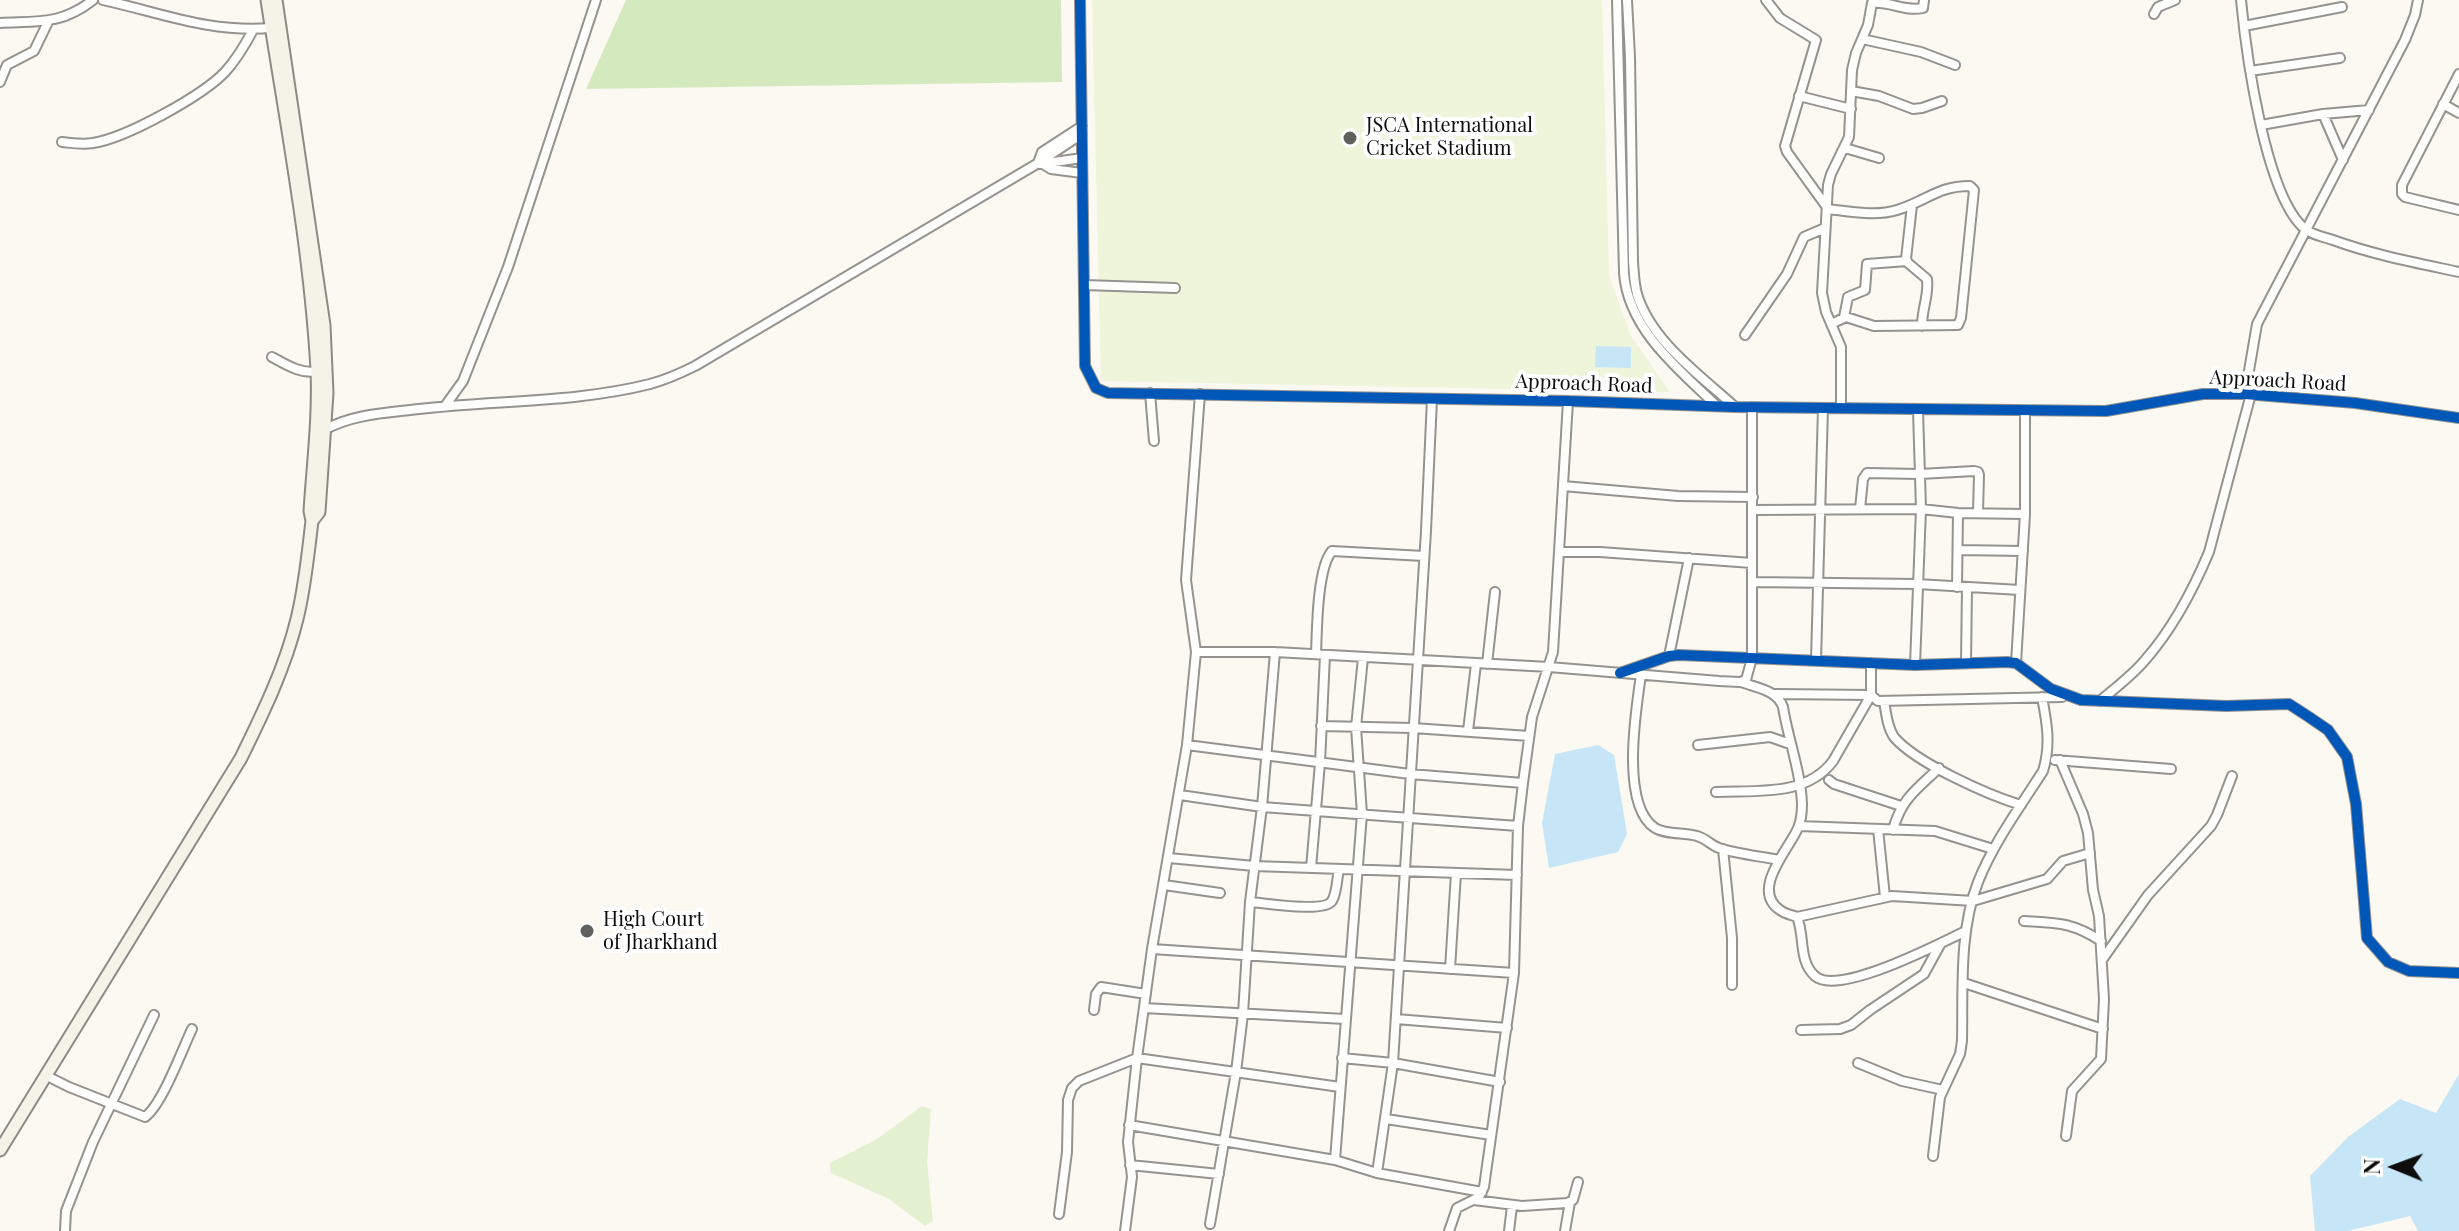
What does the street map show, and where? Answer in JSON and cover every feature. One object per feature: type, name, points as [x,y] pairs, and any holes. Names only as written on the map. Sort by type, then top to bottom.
[{"type":"main road","points":[[267,0],[299,211],[321,431]]},
{"type":"main road","points":[[0,1150],[241,758],[266,707],[297,620],[312,521],[319,512],[327,361],[276,0]]},
{"type":"street","points":[[0,23],[70,16],[93,0]]},
{"type":"street","points":[[445,406],[463,381],[508,267],[596,0]]},
{"type":"street","name":"Approach Road","points":[[1080,0],[1085,366],[1096,388],[1108,393],[2025,411],[2106,411],[2203,394],[2248,394],[2355,403],[2459,418]]},
{"type":"street","points":[[1617,0],[1627,294],[1640,321],[1662,351],[1717,407]]},
{"type":"street","points":[[1627,0],[1636,291],[1663,340],[1735,407]]},
{"type":"street","points":[[1766,0],[1780,18],[1816,40],[1786,149],[1827,208],[1881,213],[1912,205],[1949,187],[1970,186],[1974,190],[1961,322],[1957,326],[1872,326],[1855,318],[1844,317],[1831,324]]},
{"type":"street","points":[[1841,408],[1841,347],[1822,293],[1829,179],[1851,132],[1854,62],[1873,3],[1917,10],[1923,8],[1924,0]]},
{"type":"street","points":[[2154,14],[2158,7],[2175,0]]},
{"type":"street","points":[[2241,0],[2261,125],[2292,215],[2306,231],[2363,251],[2459,272]]},
{"type":"street","points":[[2100,701],[2144,662],[2199,576],[2209,552],[2248,394],[2257,324],[2405,40],[2418,0]]},
{"type":"street","points":[[109,1],[189,23],[235,30],[271,28]]},
{"type":"street","points":[[2244,26],[2342,7]]},
{"type":"street","points":[[0,82],[7,65],[34,51],[49,20]]},
{"type":"street","points":[[62,142],[100,142],[170,109],[223,74],[240,54],[253,30]]},
{"type":"street","points":[[1862,39],[1921,52],[1955,65]]},
{"type":"street","points":[[2250,71],[2340,58]]},
{"type":"street","points":[[2457,80],[2402,185],[2402,194],[2459,210]]},
{"type":"street","points":[[1851,91],[1879,96],[1913,109],[1942,101]]},
{"type":"street","points":[[1799,96],[1851,109]]},
{"type":"street","points":[[2443,104],[2459,113]]},
{"type":"street","points":[[2261,125],[2369,110]]},
{"type":"street","points":[[2323,114],[2343,160]]},
{"type":"street","points":[[1039,164],[1042,152],[1082,130]]},
{"type":"street","points":[[1845,148],[1879,158]]},
{"type":"street","points":[[321,431],[357,417],[445,406],[564,397],[651,384],[695,366],[1039,164],[1082,158]]},
{"type":"street","points":[[1039,164],[1051,169],[1082,173]]},
{"type":"street","points":[[1907,261],[1912,205]]},
{"type":"street","points":[[1745,335],[1787,274],[1804,237],[1825,228]]},
{"type":"street","points":[[1844,317],[1848,297],[1865,290],[1867,264],[1907,261],[1927,279],[1928,295],[1922,306],[1922,326]]},
{"type":"street","points":[[1084,285],[1175,288]]},
{"type":"street","points":[[272,357],[290,367],[311,373],[317,371]]},
{"type":"street","points":[[1150,393],[1154,441]]},
{"type":"street","points":[[1125,1231],[1132,1177],[1129,1125],[1137,1058],[1152,949],[1180,795],[1196,652],[1186,580],[1200,394]]},
{"type":"street","points":[[1377,1173],[1393,1063],[1400,966],[1432,399]]},
{"type":"street","points":[[1449,1231],[1453,1212],[1482,1192],[1500,1082],[1514,973],[1518,826],[1523,783],[1536,702],[1553,652],[1568,401]]},
{"type":"street","points":[[1740,682],[1746,680],[1749,674],[1752,658],[1752,407]]},
{"type":"street","points":[[1816,660],[1823,408]]},
{"type":"street","points":[[1915,665],[1921,509],[1918,410]]},
{"type":"street","points":[[2016,663],[2025,514],[2025,411]]},
{"type":"street","points":[[1860,509],[1865,474],[1977,471],[1978,513]]},
{"type":"street","points":[[1563,486],[1678,496],[1753,497]]},
{"type":"street","points":[[1753,510],[1921,509],[2025,514]]},
{"type":"street","points":[[1958,513],[1966,663]]},
{"type":"street","points":[[1958,550],[2023,551]]},
{"type":"street","points":[[1311,868],[1320,763],[1323,571],[1328,555],[1332,551],[1424,556]]},
{"type":"street","points":[[1559,552],[1752,563]]},
{"type":"street","points":[[1669,656],[1689,558]]},
{"type":"street","points":[[1752,582],[1917,584],[2020,590]]},
{"type":"street","points":[[1487,664],[1495,592]]},
{"type":"street","points":[[1196,652],[1275,652],[1549,667],[1740,682],[1773,694],[1871,695],[1878,701],[2066,697],[2226,706],[2289,704],[2328,730],[2347,757],[2356,804],[2367,938],[2388,962],[2409,971],[2459,973]]},
{"type":"street","points":[[1210,1224],[1243,1014],[1250,902],[1262,807],[1275,652]]},
{"type":"street","points":[[1620,673],[1669,656],[1915,665],[2016,663],[2066,697]]},
{"type":"street","points":[[1335,1160],[1362,814],[1356,727],[1363,658]]},
{"type":"street","points":[[1716,792],[1800,787],[1826,770],[1839,753],[1871,695],[1871,663]]},
{"type":"street","points":[[1468,731],[1476,664]]},
{"type":"street","points":[[1641,675],[1634,726],[1633,770],[1637,796],[1646,817],[1660,830],[1700,836],[1723,849],[1779,860]]},
{"type":"street","points":[[1773,694],[1781,702],[1802,804],[1799,826],[1769,882],[1772,900],[1779,910],[1797,917],[1885,897],[1973,901],[2047,879],[2067,858],[2090,853]]},
{"type":"street","points":[[1933,1156],[1943,1090],[1960,1054],[1966,931],[1973,901],[1993,849],[2043,771],[2048,731],[2042,697]]},
{"type":"street","points":[[1884,701],[1888,723],[1896,739],[1977,789],[2021,805]]},
{"type":"street","points":[[1321,726],[1413,728],[1529,736]]},
{"type":"street","points":[[1698,745],[1770,737],[1790,744]]},
{"type":"street","points":[[1187,745],[1410,774],[1523,783]]},
{"type":"street","points":[[2046,759],[2171,769]]},
{"type":"street","points":[[2060,760],[2088,833],[2102,961],[2101,1059],[2077,1084],[2069,1098],[2066,1136]]},
{"type":"street","points":[[1893,830],[1901,806],[1939,768]]},
{"type":"street","points":[[2102,961],[2148,895],[2211,826],[2232,776]]},
{"type":"street","points":[[1829,780],[1901,806]]},
{"type":"street","points":[[1180,795],[1262,807],[1518,826]]},
{"type":"street","points":[[1799,826],[1935,831],[1993,849]]},
{"type":"street","points":[[1878,829],[1885,897]]},
{"type":"street","points":[[1723,849],[1732,938],[1732,985]]},
{"type":"street","points":[[1169,858],[1254,866],[1517,875]]},
{"type":"street","points":[[1250,902],[1326,905],[1333,899],[1339,869]]},
{"type":"street","points":[[1450,969],[1456,873]]},
{"type":"street","points":[[1164,885],[1220,893]]},
{"type":"street","points":[[1797,917],[1809,969],[1818,979],[1824,980],[1863,976],[1966,931]]},
{"type":"street","points":[[2024,921],[2071,925],[2101,941]]},
{"type":"street","points":[[1801,1030],[1840,1029],[1851,1025],[1924,974],[1941,942]]},
{"type":"street","points":[[1152,949],[1514,973]]},
{"type":"street","points":[[1964,983],[2103,1029]]},
{"type":"street","points":[[1094,1010],[1096,994],[1101,987],[1146,994]]},
{"type":"street","points":[[1144,1008],[1345,1019]]},
{"type":"street","points":[[65,1231],[66,1211],[93,1142],[154,1015]]},
{"type":"street","points":[[1396,1019],[1507,1028]]},
{"type":"street","points":[[45,1075],[139,1116],[149,1114],[160,1098],[192,1029]]},
{"type":"street","points":[[1059,1214],[1067,1152],[1068,1100],[1072,1088],[1079,1081],[1137,1058],[1340,1087]]},
{"type":"street","points":[[1342,1058],[1393,1063],[1500,1082]]},
{"type":"street","points":[[1858,1063],[1902,1081],[1943,1090]]},
{"type":"street","points":[[1386,1119],[1491,1135]]},
{"type":"street","points":[[1129,1125],[1335,1160],[1377,1173],[1482,1192]]},
{"type":"street","points":[[1130,1165],[1219,1174]]},
{"type":"street","points":[[1565,1231],[1570,1202],[1575,1197],[1578,1182]]},
{"type":"street","points":[[1474,1200],[1512,1206],[1570,1202]]},
{"type":"street","points":[[1509,1231],[1512,1206]]},
{"type":"green space","points":[[626,0],[1061,0],[1062,82],[586,89]]},
{"type":"green space","name":"JSCA International Cricket Stadium","points":[[1092,0],[1602,0],[1609,276],[1631,336],[1670,392],[1101,381]]},
{"type":"green space","points":[[922,1106],[931,1109],[927,1162],[933,1221],[925,1226],[889,1199],[831,1173],[830,1163],[877,1139]]},
{"type":"water","points":[[1596,346],[1631,347],[1631,368],[1595,367]]},
{"type":"water","points":[[1598,745],[1614,755],[1627,834],[1618,852],[1549,868],[1542,823],[1555,754]]},
{"type":"water","points":[[2459,1074],[2459,1231],[2418,1231],[2410,1216],[2348,1231],[2315,1231],[2310,1176],[2348,1137],[2400,1099],[2436,1113]]},
{"type":"cycle path","points":[[1080,0],[1085,366],[1096,388],[1108,393],[1735,407],[2106,411],[2203,394],[2245,394],[2355,403],[2459,418]]},
{"type":"cycle path","points":[[1620,673],[1679,655],[1915,665],[2007,662],[2016,663],[2051,689],[2081,700],[2226,706],[2289,704],[2328,730],[2347,757],[2356,804],[2367,938],[2388,962],[2409,971],[2459,973]]},
{"type":"place","name":"JSCA International Cricket Stadium","points":[[1350,138]]},
{"type":"place","name":"High Court of Jharkhand","points":[[587,931]]}]
